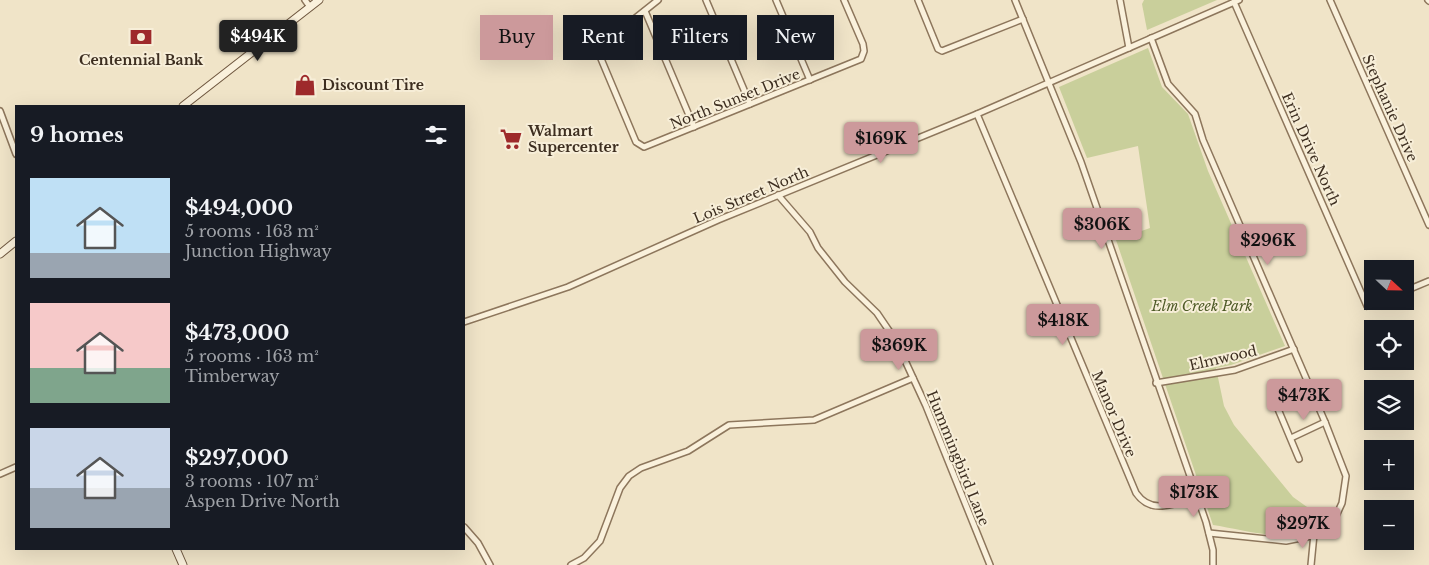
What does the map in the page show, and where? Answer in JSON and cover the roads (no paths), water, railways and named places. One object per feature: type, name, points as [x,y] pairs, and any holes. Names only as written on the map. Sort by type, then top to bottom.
[{"type":"main road","points":[[184,105],[319,0]]},
{"type":"main road","points":[[0,254],[15,242]]},
{"type":"main road","points":[[176,550],[183,565]]},
{"type":"street","points":[[305,0],[310,6]]},
{"type":"street","points":[[658,0],[645,11],[694,127]]},
{"type":"street","points":[[706,0],[750,104]]},
{"type":"street","points":[[776,0],[810,80]]},
{"type":"street","name":"North Sunset Drive","points":[[645,11],[604,43],[599,54],[636,142],[644,147],[861,59],[864,51],[863,44],[844,0]]},
{"type":"street","points":[[918,0],[938,48],[942,50],[1023,19]]},
{"type":"street","points":[[1015,0],[1050,82],[1113,251],[1156,383],[1209,533],[1214,565]]},
{"type":"street","points":[[1120,0],[1129,48]]},
{"type":"street","name":"Stephanie Drive","points":[[1330,0],[1429,225]]},
{"type":"street","name":"Lois Street North","points":[[465,322],[561,290],[778,195],[977,114],[1236,1]]},
{"type":"street","name":"Erin Drive North","points":[[1236,1],[1364,299]]},
{"type":"street","points":[[1152,38],[1168,84],[1195,114],[1203,140],[1294,349],[1346,476],[1345,490],[1336,516],[1314,534],[1286,541],[1209,533]]},
{"type":"street","points":[[0,111],[15,151]]},
{"type":"street","name":"Manor Drive","points":[[977,114],[1136,493],[1146,504],[1156,507],[1197,497]]},
{"type":"street","name":"Hummingbird Lane","points":[[778,195],[810,232],[818,248],[845,282],[877,313],[887,326],[913,378],[990,565]]},
{"type":"street","points":[[1414,287],[1429,281]]},
{"type":"street","name":"Elmwood","points":[[1156,383],[1235,370],[1294,349]]},
{"type":"street","points":[[571,565],[584,558],[600,541],[620,488],[629,476],[641,468],[681,454],[729,425],[814,420],[913,378]]},
{"type":"street","points":[[1278,409],[1299,459]]},
{"type":"street","points":[[1290,438],[1325,422]]},
{"type":"street","points":[[0,474],[15,467]]},
{"type":"street","points":[[465,528],[478,543],[490,565]]},
{"type":"street","points":[[1311,565],[1314,534]]},
{"type":"place","name":"Centennial Bank","points":[[141,37]]},
{"type":"place","name":"Discount Tire","points":[[305,85]]},
{"type":"place","name":"Walmart Supercenter","points":[[511,139]]},
{"type":"park label","name":"Elm Creek Park","points":[[1202,306]]}]
